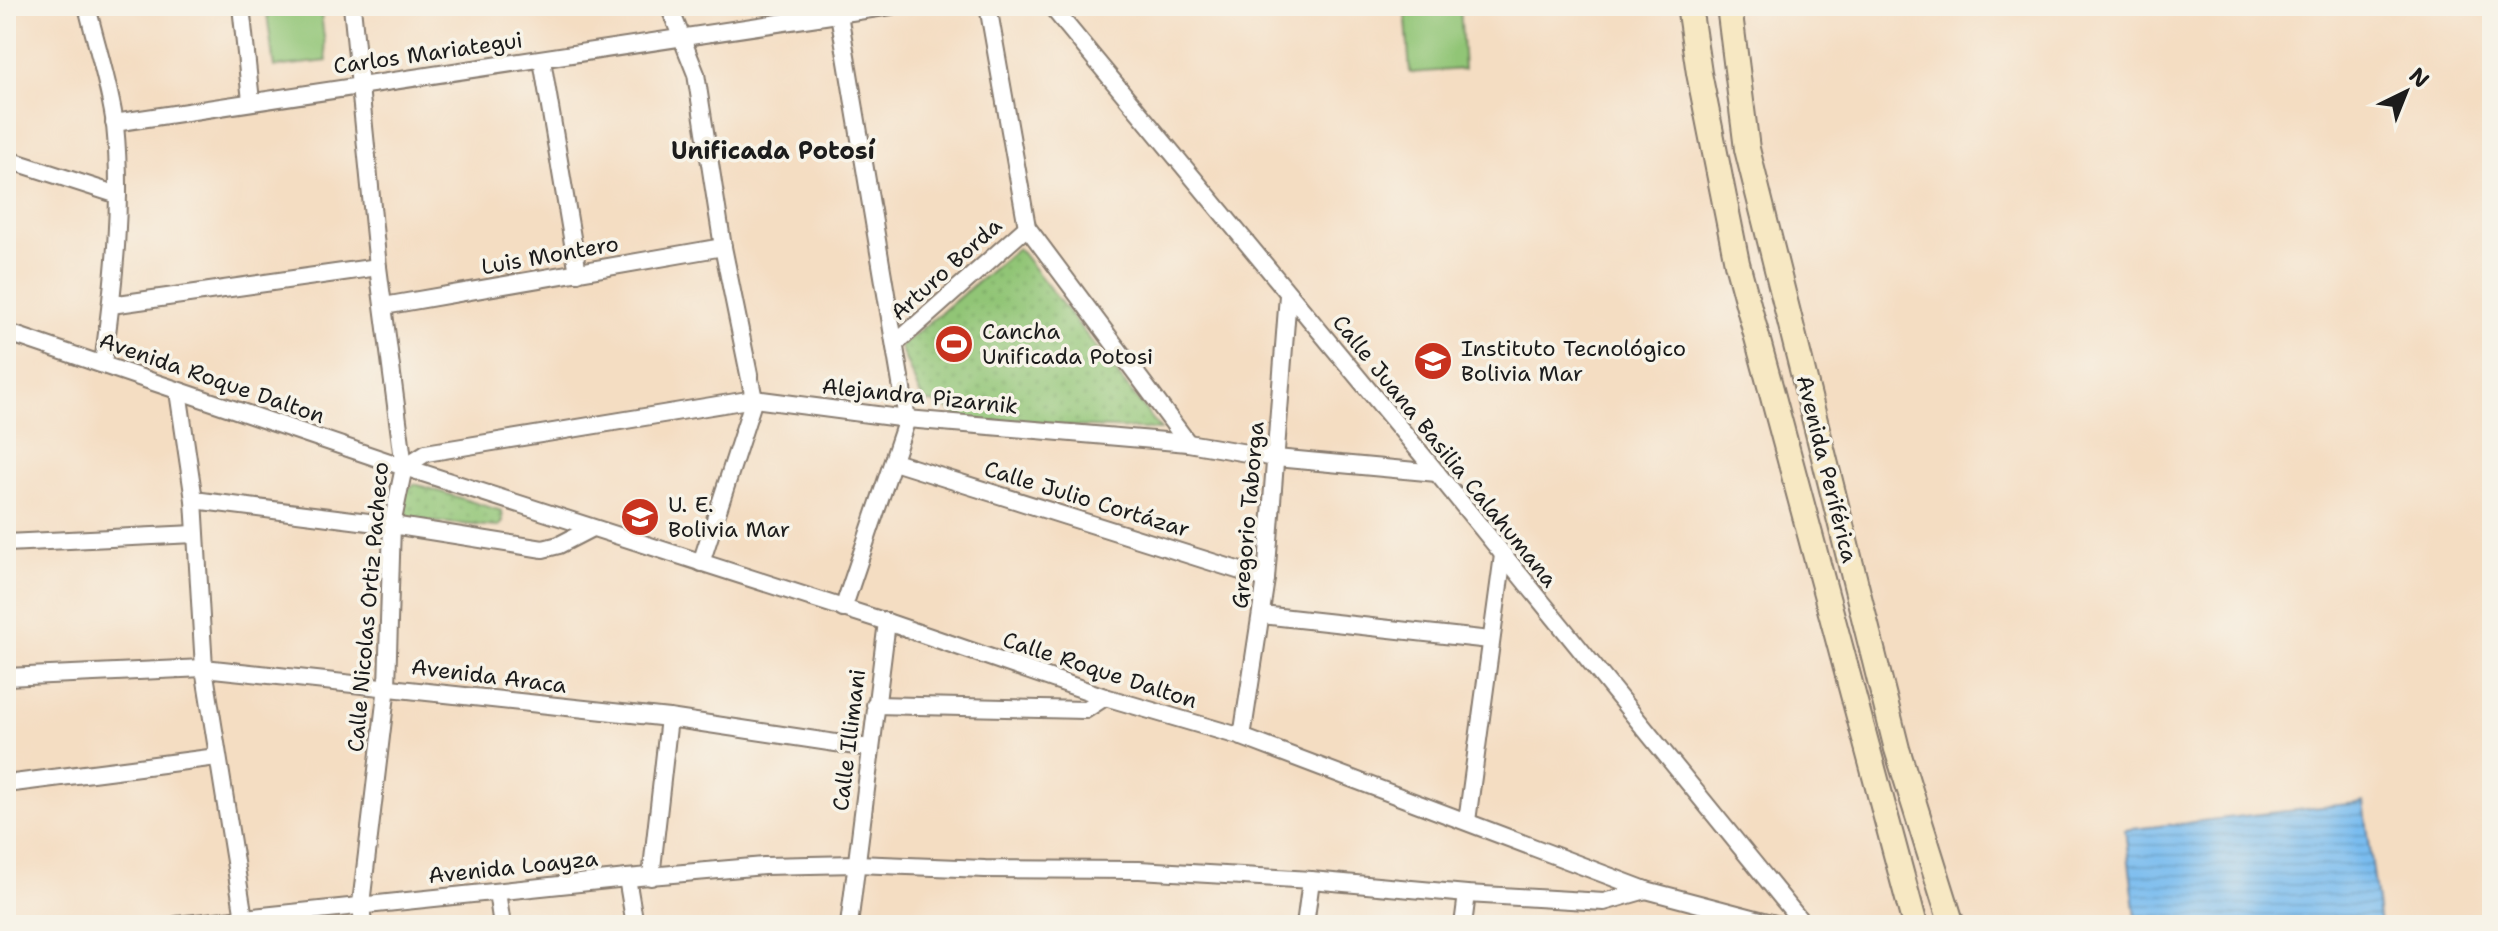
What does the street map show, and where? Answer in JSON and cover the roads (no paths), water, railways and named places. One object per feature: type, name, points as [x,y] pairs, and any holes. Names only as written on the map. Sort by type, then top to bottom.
[{"type":"street","points":[[87,6],[114,123],[118,195],[111,305],[103,363]]},
{"type":"street","points":[[241,6],[251,101]]},
{"type":"street","name":"Calle Nicolas Ortiz Pacheco","points":[[352,6],[378,267],[404,467],[392,525],[387,686],[361,904],[363,925]]},
{"type":"street","points":[[669,6],[696,74],[723,247],[754,399],[701,563]]},
{"type":"street","name":"Carlos Mariategui","points":[[114,123],[891,6]]},
{"type":"street","points":[[988,6],[1027,227],[1188,443]]},
{"type":"street","name":"Calle Juana Basilia Calahumana","points":[[1051,6],[1437,473],[1804,925]]},
{"type":"street","name":"Avenida Periférica","points":[[1689,6],[1699,73],[1737,263],[1915,925]]},
{"type":"street","name":"Avenida Periférica","points":[[1729,6],[1747,149],[1897,749],[1952,925]]},
{"type":"street","points":[[839,14],[907,419],[843,609]]},
{"type":"street","points":[[542,60],[578,273]]},
{"type":"street","points":[[6,159],[118,195]]},
{"type":"street","name":"Arturo Borda","points":[[895,344],[1027,227]]},
{"type":"street","name":"Luis Montero","points":[[384,306],[723,247]]},
{"type":"street","points":[[111,305],[378,267]]},
{"type":"street","name":"Gregorio Taborga","points":[[1242,737],[1266,579],[1288,295]]},
{"type":"street","name":"Avenida Roque Dalton","points":[[6,332],[404,467]]},
{"type":"street","points":[[178,391],[194,500],[204,668],[244,918]]},
{"type":"street","name":"Alejandra Pizarnik","points":[[404,467],[426,453],[754,399],[907,419],[1188,443],[1276,458],[1437,473]]},
{"type":"street","name":"Calle Julio Cortázar","points":[[894,462],[1266,579]]},
{"type":"street","name":"Calle Roque Dalton","points":[[404,467],[887,622],[1105,697],[1242,737],[1646,890],[1779,925]]},
{"type":"street","points":[[194,500],[392,525],[543,549],[559,545],[592,528]]},
{"type":"street","points":[[6,543],[195,534]]},
{"type":"street","points":[[1467,821],[1503,555]]},
{"type":"street","points":[[1262,615],[1490,640]]},
{"type":"street","name":"Calle Illimani","points":[[849,925],[887,622]]},
{"type":"street","name":"Avenida Araca","points":[[6,677],[204,668],[669,718],[869,748]]},
{"type":"street","points":[[875,705],[1085,710],[1105,697]]},
{"type":"street","points":[[651,877],[669,718]]},
{"type":"street","points":[[6,784],[217,757]]},
{"type":"street","name":"Avenida Loayza","points":[[176,925],[361,904],[764,866],[856,864],[1139,870],[1604,902],[1646,890]]},
{"type":"street","points":[[627,878],[635,925]]},
{"type":"street","points":[[1305,925],[1311,880]]},
{"type":"street","points":[[497,892],[502,925]]},
{"type":"street","points":[[1463,925],[1467,894]]},
{"type":"water","points":[[2364,802],[2380,925],[2137,925],[2125,830]]},
{"type":"place","name":"Cancha Unificada Potosi","points":[[954,344]]},
{"type":"place","name":"Instituto Tecnológico Bolivia Mar","points":[[1433,361]]},
{"type":"place","name":"U. E. Bolivia Mar","points":[[640,517]]},
{"type":"district","name":"Unificada Potosí","points":[[773,151]]}]
